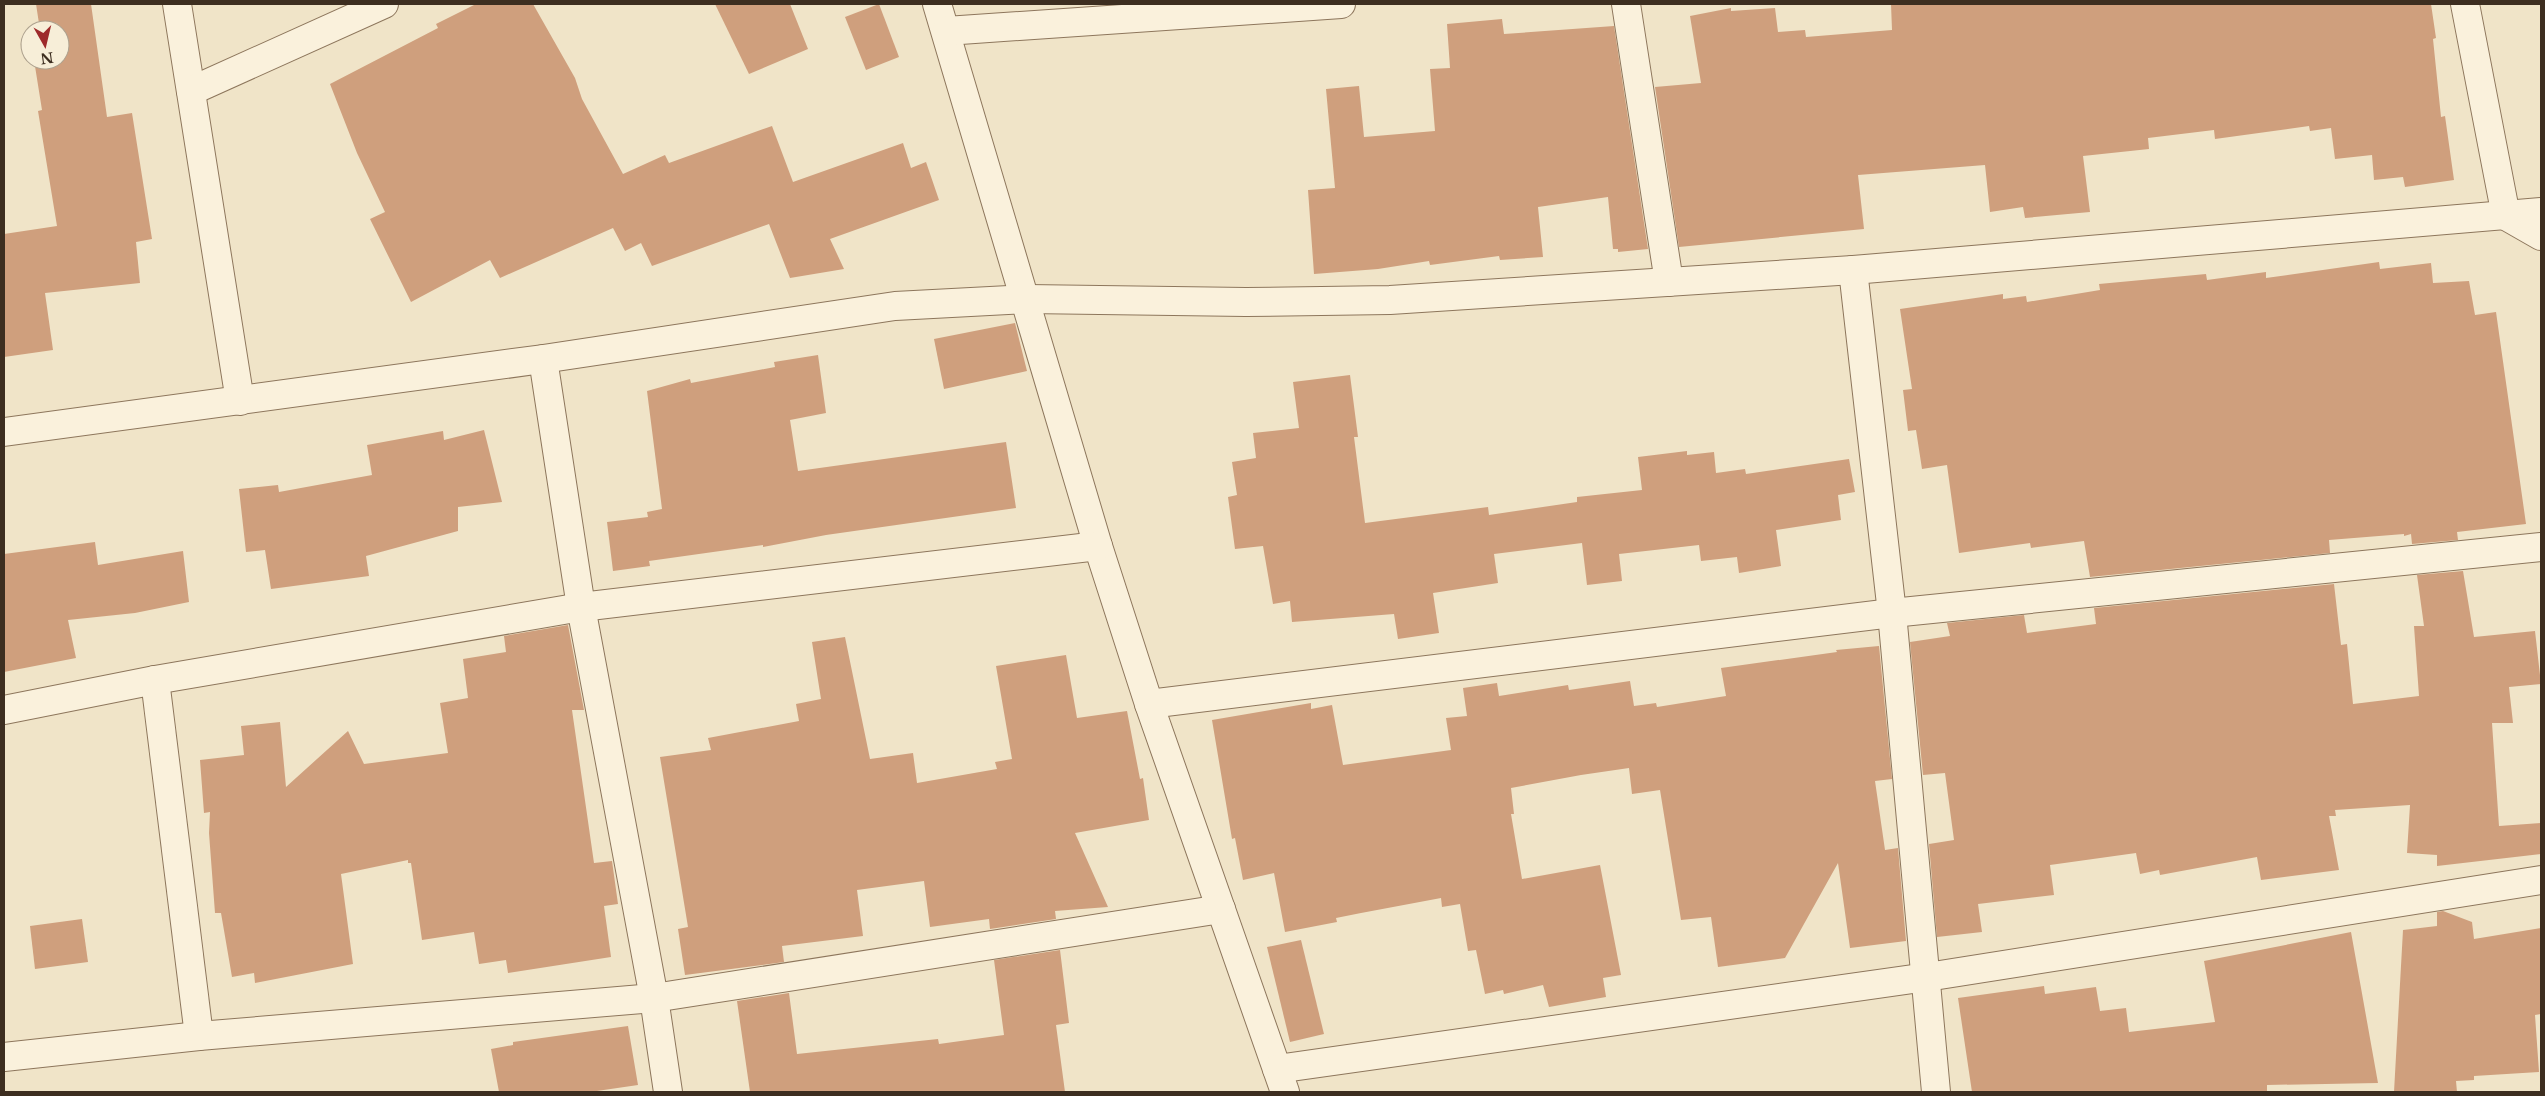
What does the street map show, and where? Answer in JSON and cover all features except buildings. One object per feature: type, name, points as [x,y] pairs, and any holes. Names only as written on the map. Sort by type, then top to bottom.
[{"type":"street","points":[[177,4],[240,401]]},
{"type":"street","points":[[191,92],[384,4]]},
{"type":"street","points":[[937,4],[1027,299],[1098,546],[1149,704],[1281,1081],[2541,880]]},
{"type":"street","points":[[946,31],[1341,4]]},
{"type":"street","points":[[1626,4],[1669,282]]},
{"type":"street","points":[[2465,4],[2506,216],[2541,236]]},
{"type":"street","points":[[4,432],[543,359],[895,306],[1027,299],[1246,302],[1390,300],[1852,270],[2541,212]]},
{"type":"street","points":[[1852,270],[1892,614],[1927,977],[1936,1092]]},
{"type":"street","points":[[543,359],[581,607],[654,998],[668,1092]]},
{"type":"street","points":[[4,710],[155,680],[581,607],[1098,546]]},
{"type":"street","points":[[1149,704],[1892,614],[2541,547]]},
{"type":"street","points":[[155,680],[199,1036]]},
{"type":"street","points":[[4,1057],[199,1036],[654,998],[1221,909]]}]
